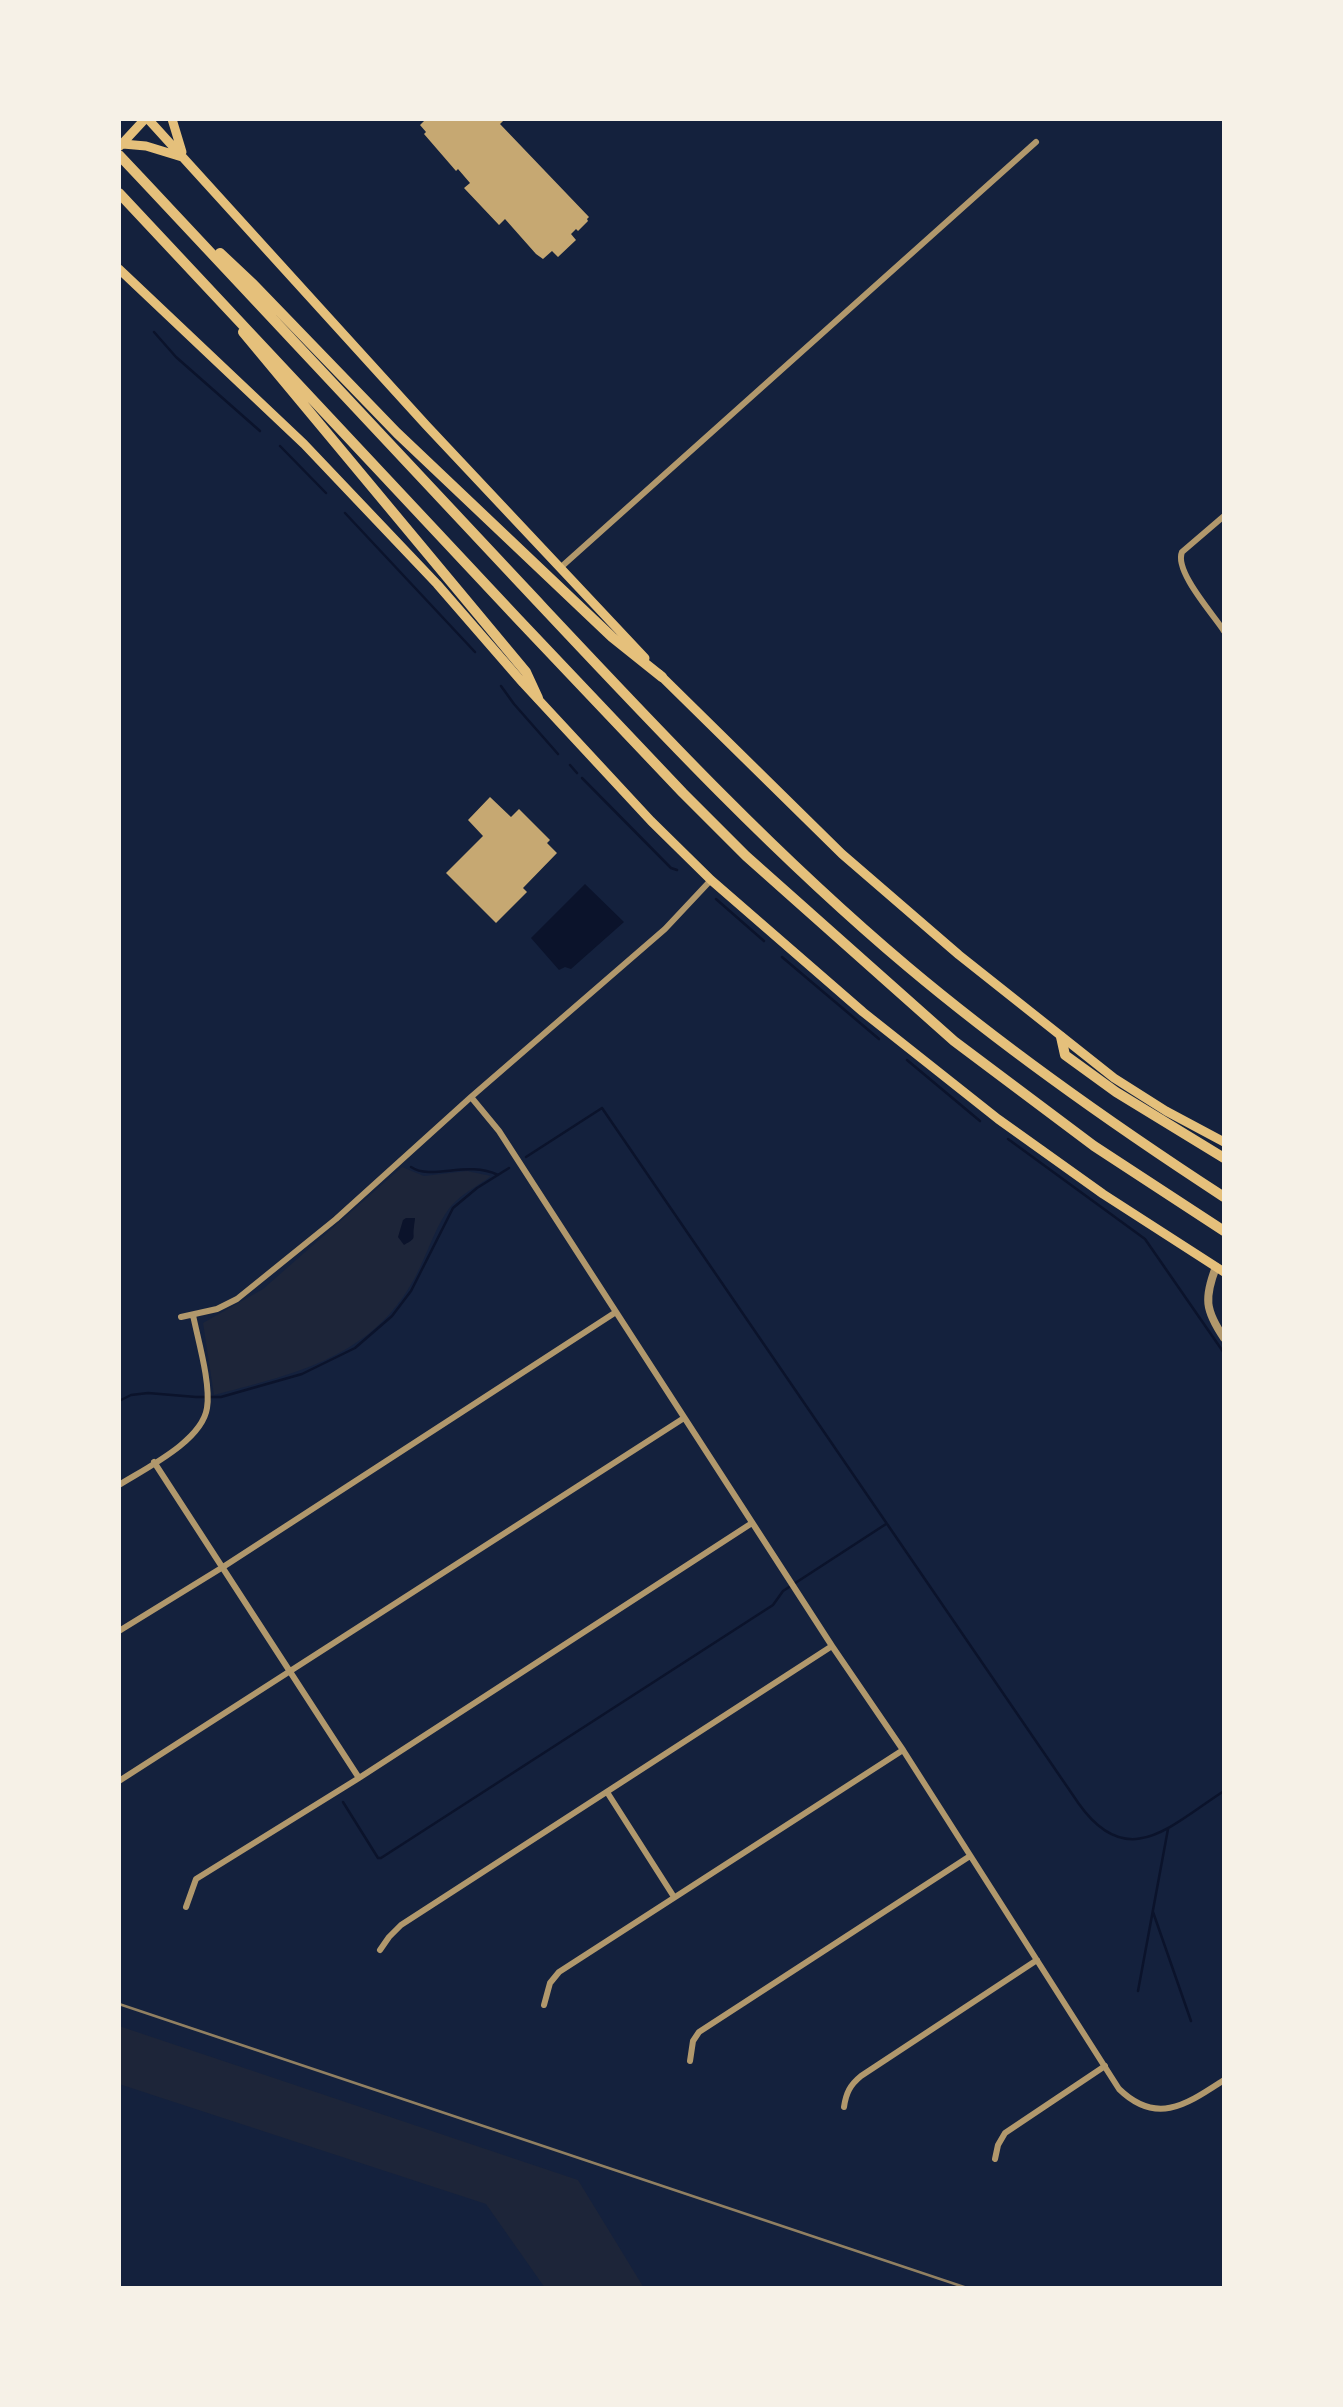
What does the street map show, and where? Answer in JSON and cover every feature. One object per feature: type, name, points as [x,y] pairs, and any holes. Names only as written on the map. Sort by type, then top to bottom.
[{"type":"highway","points":[[120,149],[146,184],[673,746],[783,855],[906,965],[988,1032],[1224,1197]]},
{"type":"highway","points":[[146,184],[254,285],[397,433],[602,627],[662,677]]},
{"type":"highway","points":[[119,193],[518,619],[746,856],[954,1041],[1094,1146],[1224,1231]]},
{"type":"highway","points":[[205,283],[348,461],[526,672],[538,698]]},
{"type":"highway","points":[[1061,1037],[1065,1055],[1116,1092],[1224,1158]]},
{"type":"main road","points":[[120,149],[147,119],[662,677],[842,854],[959,955],[1114,1078],[1166,1111],[1224,1142]]},
{"type":"main road","points":[[172,119],[184,157]]},
{"type":"main road","points":[[120,149],[146,146],[184,157]]},
{"type":"main road","points":[[119,269],[304,444],[437,584],[651,821],[711,880],[863,1012],[987,1110],[1103,1194],[1220,1269]]},
{"type":"street","points":[[560,568],[1035,142]]},
{"type":"street","points":[[1224,516],[1182,552],[1179,559],[1183,571],[1224,631]]},
{"type":"street","points":[[181,1317],[216,1309],[237,1299],[336,1219],[471,1097],[666,929],[711,880]]},
{"type":"street","points":[[471,1097],[499,1131],[798,1594],[903,1750],[1119,2089],[1139,2105],[1155,2109],[1174,2109],[1224,2080]]},
{"type":"street","points":[[1220,1269],[1207,1290],[1207,1306],[1224,1338]]},
{"type":"street","points":[[119,1631],[223,1567],[616,1312]]},
{"type":"street","points":[[119,1485],[187,1442],[200,1427],[207,1406],[207,1388],[193,1315]]},
{"type":"street","points":[[119,1781],[291,1673],[684,1418]]},
{"type":"street","points":[[154,1462],[359,1777]]},
{"type":"street","points":[[186,1907],[195,1879],[359,1777],[752,1523]]},
{"type":"street","points":[[380,1950],[401,1925],[832,1646]]},
{"type":"street","points":[[544,2005],[550,1983],[559,1972],[903,1750]]},
{"type":"street","points":[[607,1792],[674,1897]]},
{"type":"street","points":[[690,2061],[693,2041],[699,2032],[970,1856]]},
{"type":"street","points":[[844,2107],[846,2094],[861,2076],[1037,1960]]},
{"type":"street","points":[[995,2159],[998,2145],[1005,2133],[1105,2066]]},
{"type":"shaded area","points":[[585,884],[624,922],[571,969],[565,967],[559,970],[531,938]]},
{"type":"shaded area","points":[[402,1167],[424,1176],[467,1171],[491,1176],[452,1205],[440,1222],[410,1286],[392,1311],[372,1331],[349,1347],[298,1371],[214,1395],[203,1323],[263,1289]]},
{"type":"shaded area","points":[[406,1218],[415,1218],[414,1238],[404,1245],[398,1237]]},
{"type":"shaded area","points":[[119,2026],[578,2180],[644,2288],[545,2288],[486,2204],[119,2084]]},
{"type":"building","points":[[426,119],[505,119],[500,124],[589,217],[578,231],[576,229],[571,234],[576,240],[558,257],[552,251],[543,259],[505,219],[499,225],[464,188],[470,183],[424,134],[426,132],[420,125]]},
{"type":"building","points":[[490,797],[511,817],[519,809],[550,840],[547,843],[557,853],[523,888],[527,892],[496,923],[446,873],[483,836],[468,820]]},
{"type":"waterway","points":[[154,332],[176,357],[260,431]]},
{"type":"waterway","points":[[280,446],[326,493]]},
{"type":"waterway","points":[[345,513],[475,652]]},
{"type":"waterway","points":[[501,686],[558,754]]},
{"type":"waterway","points":[[570,765],[577,773]]},
{"type":"waterway","points":[[582,778],[671,868],[677,870]]},
{"type":"waterway","points":[[716,899],[764,941]]},
{"type":"waterway","points":[[782,957],[879,1039]]},
{"type":"waterway","points":[[907,1060],[980,1121]]},
{"type":"waterway","points":[[526,1157],[602,1108],[1079,1804],[1097,1825],[1115,1836],[1132,1839],[1150,1836],[1168,1828],[1224,1791]]},
{"type":"waterway","points":[[1008,1139],[1145,1239],[1224,1353]]},
{"type":"waterway","points":[[411,1167],[429,1172],[474,1169],[498,1175]]},
{"type":"waterway","points":[[119,1401],[131,1395],[148,1393],[221,1397],[302,1374],[355,1348],[392,1316],[411,1291],[453,1208],[477,1188],[509,1168]]},
{"type":"waterway","points":[[343,1802],[378,1858],[381,1858],[773,1605],[783,1591],[886,1524]]},
{"type":"waterway","points":[[1138,1991],[1168,1829]]},
{"type":"waterway","points":[[1153,1912],[1191,2021]]},
{"type":"railway","points":[[119,2004],[967,2288]]}]
